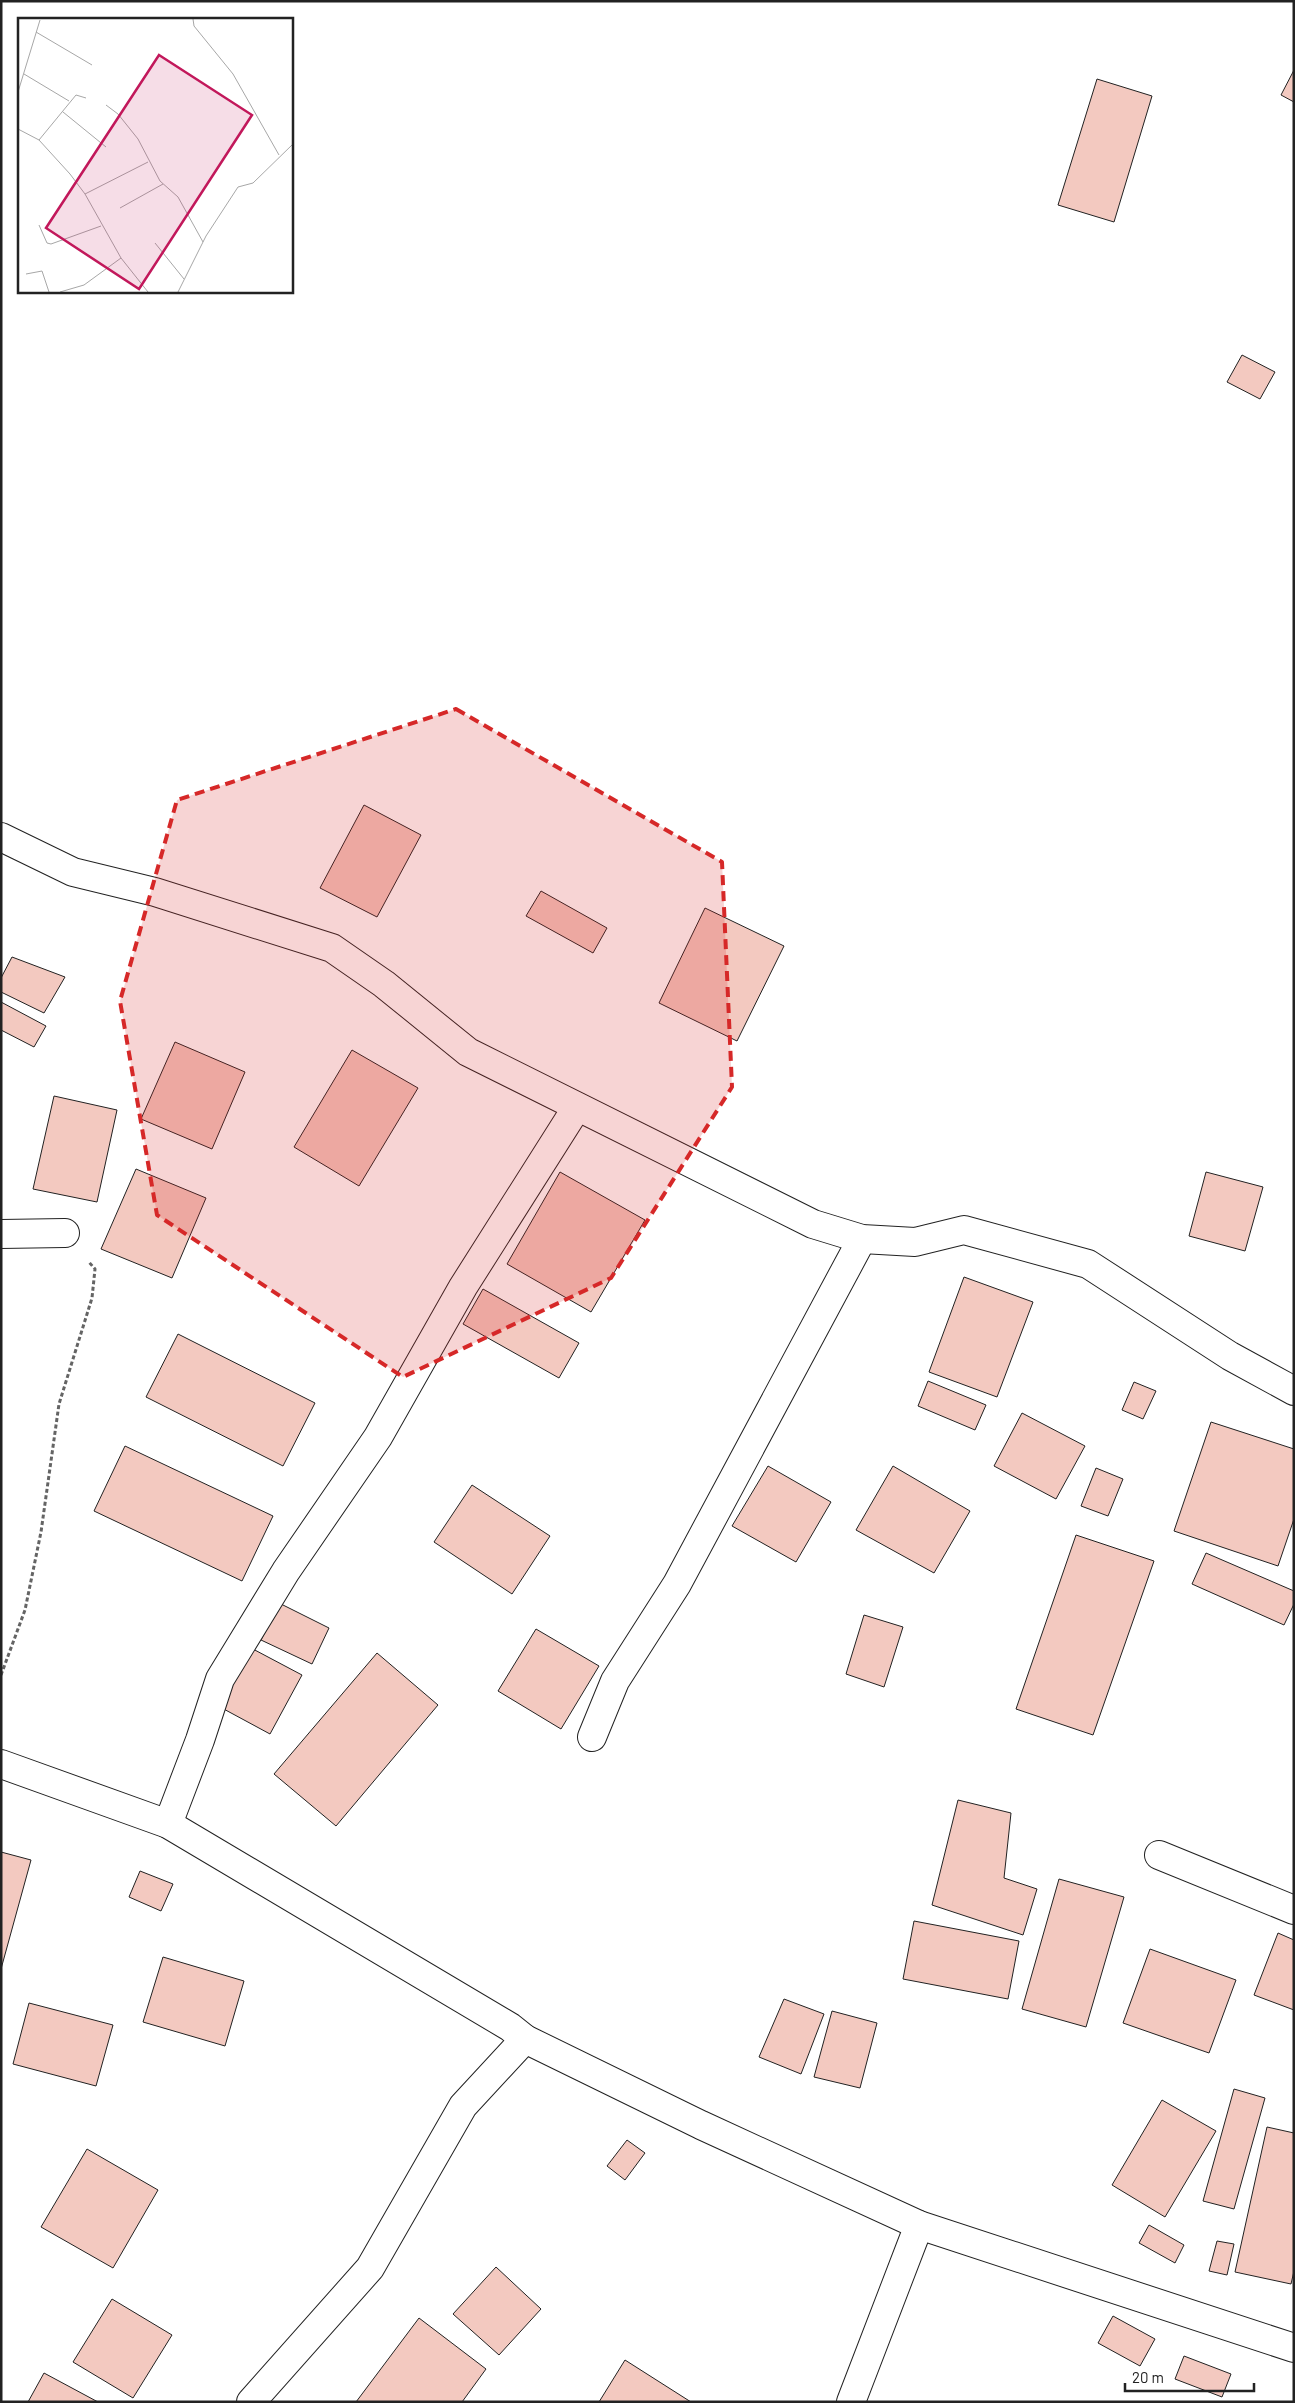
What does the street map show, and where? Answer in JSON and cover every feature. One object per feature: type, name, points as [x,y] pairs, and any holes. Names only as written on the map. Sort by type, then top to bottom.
[{"type":"street","points":[[1,837],[73,872],[155,892],[332,948],[384,984],[468,1052],[813,1224],[862,1239],[915,1242],[964,1230],[1088,1264],[1230,1356],[1294,1391]]},
{"type":"street","points":[[168,1824],[200,1740],[220,1679],[286,1571],[378,1437],[462,1287],[576,1107]]},
{"type":"street","points":[[1,1234],[65,1233]]},
{"type":"street","points":[[592,1737],[615,1680],[677,1584],[862,1239]]},
{"type":"street","points":[[1,1764],[168,1824],[502,2022],[525,2039],[701,2125],[919,2225],[1294,2348]]},
{"type":"street","points":[[1159,1855],[1294,1910]]},
{"type":"street","points":[[251,2402],[370,2268],[463,2106],[525,2039]]},
{"type":"street","points":[[851,2402],[919,2225]]},
{"type":"path","points":[[1,1675],[25,1610],[41,1532],[60,1404],[92,1298],[95,1269],[65,1233]]},
{"type":"highlighted area","points":[[456,709],[722,862],[732,1087],[611,1278],[403,1377],[157,1215],[120,1001],[177,800]]},
{"type":"building","points":[[1294,70],[1294,102],[1281,95]]},
{"type":"building","points":[[1097,79],[1152,96],[1114,222],[1058,205]]},
{"type":"building","points":[[1242,355],[1275,372],[1260,399],[1227,382]]},
{"type":"building","points":[[364,805],[421,835],[377,917],[320,888]]},
{"type":"building","points":[[541,891],[607,928],[593,953],[526,916]]},
{"type":"building","points":[[705,908],[784,946],[737,1041],[659,1003]]},
{"type":"building","points":[[12,957],[65,977],[44,1013],[1,992],[1,978]]},
{"type":"building","points":[[1,1002],[46,1026],[34,1047],[1,1030]]},
{"type":"building","points":[[175,1042],[245,1072],[212,1149],[141,1119]]},
{"type":"building","points":[[352,1050],[418,1088],[359,1186],[294,1147]]},
{"type":"building","points":[[54,1096],[117,1110],[97,1202],[33,1189]]},
{"type":"building","points":[[136,1169],[206,1198],[172,1278],[101,1249]]},
{"type":"building","points":[[560,1172],[645,1220],[591,1312],[507,1264]]},
{"type":"building","points":[[1206,1172],[1263,1187],[1245,1251],[1189,1236]]},
{"type":"building","points":[[964,1277],[1033,1302],[997,1397],[929,1372]]},
{"type":"building","points":[[483,1289],[579,1343],[559,1378],[463,1324]]},
{"type":"building","points":[[178,1334],[315,1403],[283,1466],[146,1397]]},
{"type":"building","points":[[928,1381],[986,1405],[975,1430],[918,1406]]},
{"type":"building","points":[[1134,1382],[1156,1391],[1143,1419],[1122,1410]]},
{"type":"building","points":[[1022,1413],[1085,1446],[1056,1499],[994,1466]]},
{"type":"building","points":[[1211,1422],[1294,1449],[1294,1519],[1278,1566],[1174,1531]]},
{"type":"building","points":[[125,1446],[273,1516],[242,1581],[94,1511]]},
{"type":"building","points":[[768,1466],[831,1502],[796,1562],[732,1526]]},
{"type":"building","points":[[893,1466],[970,1511],[934,1573],[856,1530]]},
{"type":"building","points":[[1096,1468],[1123,1479],[1108,1516],[1081,1506]]},
{"type":"building","points":[[472,1485],[550,1536],[512,1594],[434,1542]]},
{"type":"building","points":[[1076,1535],[1154,1561],[1093,1735],[1016,1709]]},
{"type":"building","points":[[1206,1553],[1294,1591],[1294,1604],[1284,1625],[1192,1584]]},
{"type":"building","points":[[279,1603],[329,1628],[312,1664],[261,1640]]},
{"type":"building","points":[[864,1615],[903,1627],[884,1687],[846,1674]]},
{"type":"building","points":[[536,1629],[599,1666],[561,1729],[498,1691]]},
{"type":"building","points":[[251,1648],[302,1675],[270,1734],[220,1707]]},
{"type":"building","points":[[377,1653],[438,1705],[336,1826],[274,1774]]},
{"type":"building","points":[[958,1800],[1011,1813],[1004,1878],[1037,1889],[1023,1935],[932,1905]]},
{"type":"building","points":[[1,1852],[31,1860],[1,1969]]},
{"type":"building","points":[[140,1871],[173,1884],[161,1911],[129,1897]]},
{"type":"building","points":[[1059,1879],[1124,1897],[1086,2027],[1022,2009]]},
{"type":"building","points":[[914,1921],[1019,1941],[1008,1999],[903,1979]]},
{"type":"building","points":[[1278,1933],[1294,1940],[1294,2010],[1254,1995]]},
{"type":"building","points":[[1150,1949],[1236,1980],[1209,2053],[1123,2023]]},
{"type":"building","points":[[163,1957],[244,1981],[225,2046],[143,2022]]},
{"type":"building","points":[[784,1999],[824,2014],[801,2074],[759,2057]]},
{"type":"building","points":[[29,2003],[113,2025],[96,2086],[13,2064]]},
{"type":"building","points":[[832,2011],[877,2023],[860,2088],[814,2077]]},
{"type":"building","points":[[1234,2089],[1265,2098],[1234,2209],[1203,2201]]},
{"type":"building","points":[[1162,2100],[1216,2131],[1165,2217],[1112,2185]]},
{"type":"building","points":[[1267,2127],[1294,2133],[1294,2271],[1291,2284],[1235,2272]]},
{"type":"building","points":[[627,2140],[645,2153],[625,2180],[607,2166]]},
{"type":"building","points":[[87,2149],[158,2190],[113,2268],[41,2227]]},
{"type":"building","points":[[1149,2225],[1184,2245],[1175,2263],[1139,2243]]},
{"type":"building","points":[[1217,2241],[1234,2244],[1227,2275],[1209,2271]]},
{"type":"building","points":[[496,2267],[541,2309],[499,2355],[453,2314]]},
{"type":"building","points":[[112,2299],[172,2335],[133,2398],[73,2362]]},
{"type":"building","points":[[1113,2316],[1155,2339],[1140,2366],[1098,2343]]},
{"type":"building","points":[[419,2318],[486,2369],[462,2402],[356,2402]]},
{"type":"building","points":[[1184,2356],[1231,2374],[1222,2397],[1175,2379]]},
{"type":"building","points":[[625,2360],[691,2402],[599,2402]]},
{"type":"building","points":[[44,2373],[98,2402],[28,2402]]}]
